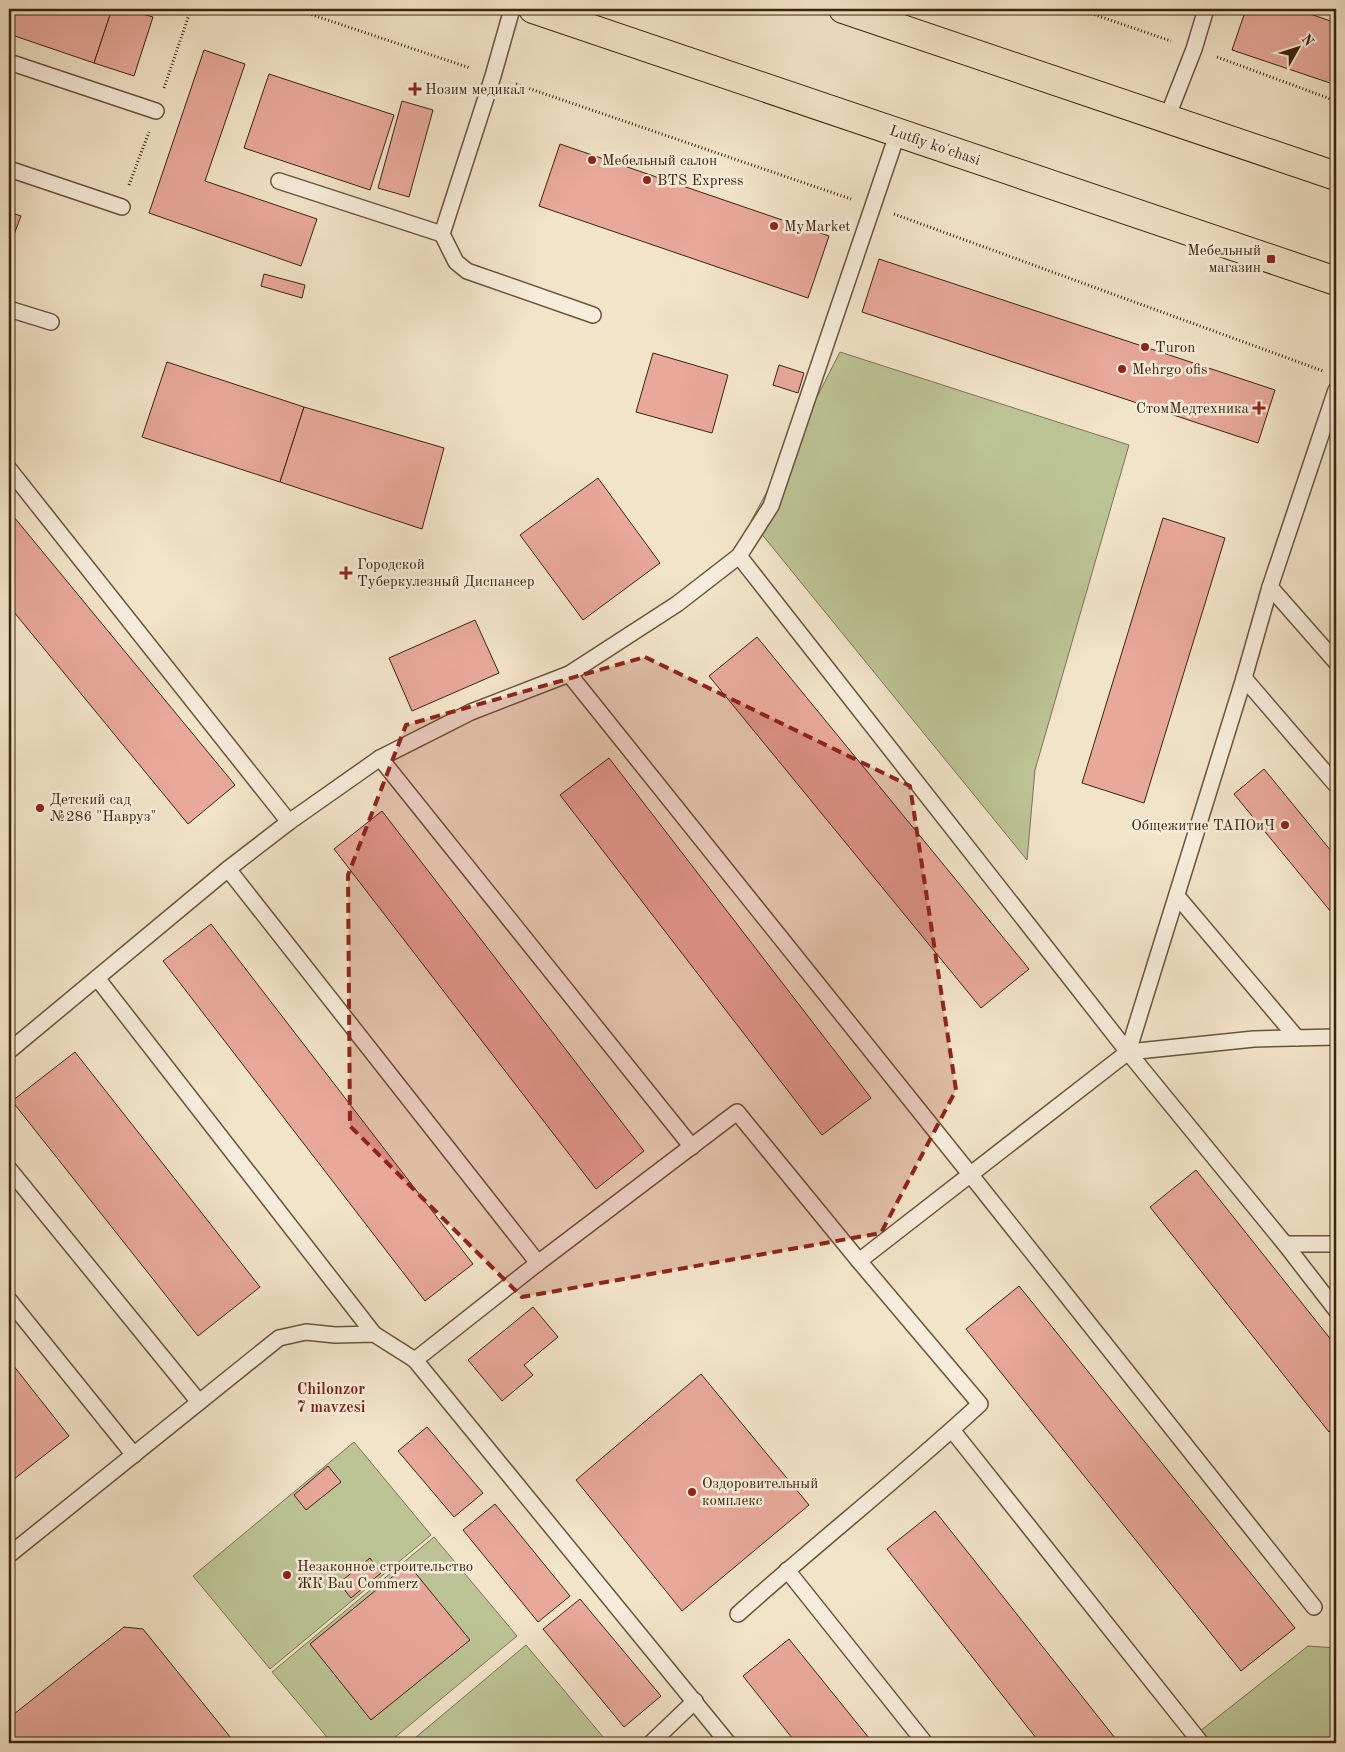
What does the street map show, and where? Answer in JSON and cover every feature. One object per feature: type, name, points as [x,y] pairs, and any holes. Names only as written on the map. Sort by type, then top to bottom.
[{"type":"main road","name":"Lutfiy ko'chasi","points":[[533,9],[1336,281]]},
{"type":"main road","points":[[843,9],[1336,176]]},
{"type":"lane","points":[[512,9],[493,76],[442,234],[456,262],[468,271],[593,316]]},
{"type":"lane","points":[[1167,118],[1194,49],[1206,9]]},
{"type":"lane","points":[[9,62],[156,112]]},
{"type":"lane","points":[[9,1051],[228,869],[289,822],[380,758],[471,712],[569,674],[677,604],[739,556],[771,506],[898,132]]},
{"type":"lane","points":[[9,168],[122,207]]},
{"type":"lane","points":[[279,180],[442,234]]},
{"type":"lane","points":[[9,309],[51,322]]},
{"type":"lane","points":[[1128,1052],[1244,678],[1270,587],[1336,390]]},
{"type":"lane","points":[[9,469],[289,822]]},
{"type":"lane","points":[[739,556],[1128,1052],[1285,1244],[1336,1310]]},
{"type":"lane","points":[[1270,587],[1336,662]]},
{"type":"lane","points":[[569,674],[1314,1607]]},
{"type":"lane","points":[[1244,678],[1336,785]]},
{"type":"lane","points":[[380,758],[692,1147]]},
{"type":"lane","points":[[228,869],[538,1263]]},
{"type":"lane","points":[[1177,896],[1297,1038]]},
{"type":"lane","points":[[97,978],[374,1334],[414,1360],[728,1743]]},
{"type":"lane","points":[[859,1261],[1128,1052],[1254,1039],[1336,1037]]},
{"type":"lane","points":[[414,1360],[737,1112],[859,1261],[980,1404],[738,1614]]},
{"type":"lane","points":[[9,1168],[199,1402]]},
{"type":"lane","points":[[1285,1244],[1336,1244]]},
{"type":"lane","points":[[9,1300],[134,1454]]},
{"type":"lane","points":[[9,1555],[279,1338],[306,1332],[335,1335],[374,1334]]},
{"type":"lane","points":[[952,1430],[1201,1743]]},
{"type":"lane","points":[[787,1570],[925,1743]]},
{"type":"lane","points":[[651,1743],[694,1701]]},
{"type":"path","points":[[295,9],[873,206],[1329,373]]},
{"type":"highlighted area","points":[[645,657],[910,786],[956,1090],[881,1233],[522,1297],[350,1126],[348,875],[406,725]]},
{"type":"green space","points":[[840,352],[1129,445],[1035,770],[1027,860],[751,521]]},
{"type":"green space","points":[[354,1442],[431,1535],[270,1669],[193,1576]]},
{"type":"green space","points":[[434,1537],[517,1636],[388,1743],[332,1743],[272,1672]]},
{"type":"green space","points":[[526,1645],[604,1738],[598,1743],[409,1743]]},
{"type":"green space","points":[[1308,1646],[1336,1648],[1336,1743],[1201,1743],[1195,1735]]},
{"type":"building","points":[[9,9],[112,9],[94,63],[9,34]]},
{"type":"building","points":[[112,9],[127,9],[153,17],[134,76],[94,63]]},
{"type":"building","points":[[1246,9],[1296,9],[1336,23],[1336,85],[1232,50]]},
{"type":"building","points":[[204,50],[245,64],[205,181],[317,219],[301,266],[149,213]]},
{"type":"building","points":[[269,74],[394,115],[370,190],[244,148]]},
{"type":"building","points":[[402,101],[433,110],[409,197],[378,188]]},
{"type":"building","points":[[560,144],[829,236],[808,298],[539,206]]},
{"type":"building","points":[[9,212],[21,216],[9,248]]},
{"type":"building","name":"Mehrgo ofis","points":[[879,259],[1275,390],[1258,443],[862,312]]},
{"type":"building","points":[[264,274],[305,285],[302,298],[261,286]]},
{"type":"building","points":[[653,353],[728,375],[712,433],[636,412]]},
{"type":"building","points":[[167,362],[304,407],[280,482],[142,437]]},
{"type":"building","points":[[779,365],[804,373],[798,393],[773,385]]},
{"type":"building","points":[[304,407],[444,448],[422,529],[280,482]]},
{"type":"building","points":[[598,478],[660,563],[583,620],[520,535]]},
{"type":"building","points":[[9,511],[235,785],[188,824],[9,606]]},
{"type":"building","points":[[1163,518],[1225,538],[1144,803],[1082,783]]},
{"type":"building","points":[[475,620],[499,673],[412,711],[389,658]]},
{"type":"building","points":[[757,637],[1029,969],[981,1008],[709,676]]},
{"type":"building","points":[[609,758],[871,1098],[822,1135],[560,795]]},
{"type":"building","name":"Общежитие ТАПОиЧ","points":[[1264,769],[1336,857],[1336,918],[1234,794]]},
{"type":"building","points":[[382,811],[644,1151],[596,1189],[334,849]]},
{"type":"building","points":[[211,924],[473,1264],[425,1301],[163,961]]},
{"type":"building","points":[[75,1052],[260,1287],[198,1336],[12,1101]]},
{"type":"building","points":[[1196,1170],[1336,1346],[1336,1427],[1329,1432],[1150,1207]]},
{"type":"building","points":[[1019,1286],[1295,1628],[1241,1671],[966,1329]]},
{"type":"building","points":[[533,1307],[558,1337],[524,1365],[533,1375],[502,1401],[468,1360]]},
{"type":"building","points":[[9,1360],[69,1436],[9,1483]]},
{"type":"building","name":"Оздоровительный комплекс","points":[[701,1374],[809,1505],[682,1611],[576,1480]]},
{"type":"building","points":[[427,1427],[483,1493],[454,1517],[398,1451]]},
{"type":"building","points":[[328,1466],[341,1482],[306,1510],[294,1495]]},
{"type":"building","points":[[495,1504],[570,1596],[538,1622],[463,1530]]},
{"type":"building","points":[[935,1511],[1119,1743],[1040,1743],[887,1549]]},
{"type":"building","points":[[370,1558],[381,1573],[351,1598],[339,1583]]},
{"type":"building","points":[[408,1564],[470,1640],[371,1720],[310,1644]]},
{"type":"building","points":[[580,1599],[661,1696],[624,1727],[543,1629]]},
{"type":"building","points":[[124,1627],[143,1629],[235,1743],[9,1743],[9,1718]]},
{"type":"building","points":[[789,1639],[873,1743],[796,1743],[743,1676]]},
{"type":"place","name":"Нозим медикал","points":[[415,89]]},
{"type":"place","name":"Мебельный салон","points":[[592,160]]},
{"type":"place","name":"BTS Express","points":[[647,180]]},
{"type":"place","name":"MyMarket","points":[[774,226]]},
{"type":"place","name":"Мебельный магазин","points":[[1271,259]]},
{"type":"place","name":"Turon","points":[[1145,347]]},
{"type":"place","name":"Mehrgo ofis","points":[[1122,369]]},
{"type":"place","name":"СтомМедтехника","points":[[1259,408]]},
{"type":"place","name":"Городской Туберкулезный Диспансер","points":[[346,573]]},
{"type":"place","name":"Детский сад №286 \"Навруз\"","points":[[40,808]]},
{"type":"place","name":"Общежитие ТАПОиЧ","points":[[1285,825]]},
{"type":"place","name":"Оздоровительный комплекс","points":[[692,1492]]},
{"type":"place","name":"Незаконное строительство ЖК Bau Commerz","points":[[287,1575]]},
{"type":"district","name":"Chilonzor 7 mavzesi","points":[[331,1397]]}]
